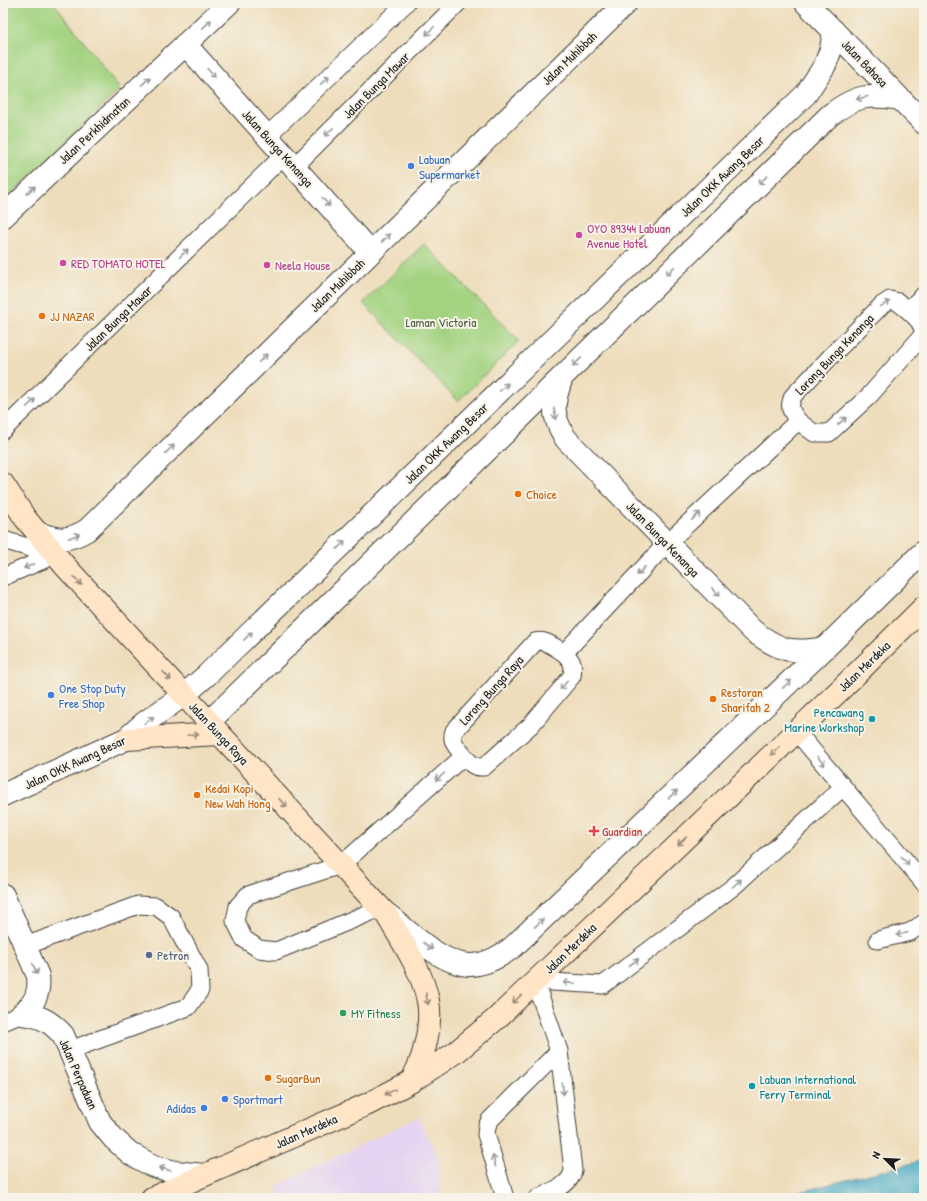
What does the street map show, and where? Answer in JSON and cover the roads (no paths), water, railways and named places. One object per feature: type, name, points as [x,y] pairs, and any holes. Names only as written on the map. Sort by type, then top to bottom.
[{"type":"main road","name":"Jalan Bunga Raya","points":[[3,484],[25,518],[55,555],[383,911],[413,961],[423,982],[428,1002],[429,1028],[424,1051],[412,1081]]},
{"type":"main road","name":"Jalan Merdeka","points":[[152,1198],[368,1104],[412,1081],[454,1053],[496,1019],[924,607]]},
{"type":"main road","points":[[126,739],[214,728]]},
{"type":"street","name":"Jalan Perkhidmatan","points":[[3,217],[229,3]]},
{"type":"street","name":"Jalan Muhibbah","points":[[37,533],[50,538],[63,540],[76,536],[86,530],[626,3]]},
{"type":"street","name":"Jalan Bahasa","points":[[806,3],[924,123]]},
{"type":"street","name":"Jalan OKK Awang Besar","points":[[3,795],[126,739],[144,723],[184,695],[213,670],[806,94],[825,65],[831,49],[834,31]]},
{"type":"street","name":"Jalan Bunga Kenanga","points":[[186,44],[370,252]]},
{"type":"street","points":[[214,728],[562,376],[830,115],[845,104],[863,97],[880,96],[900,100]]},
{"type":"street","name":"Jalan Bunga Kenanga","points":[[562,376],[555,395],[554,412],[558,427],[566,439],[753,631],[769,643],[786,650],[805,651],[825,648]]},
{"type":"street","points":[[383,911],[435,952],[452,962],[470,965],[486,962],[501,955],[513,947],[924,551]]},
{"type":"street","name":"Jalan Perpaduan","points":[[3,895],[38,976],[39,987],[36,998],[30,1007],[12,1018]]},
{"type":"street","name":"Jalan Perpaduan","points":[[12,1018],[34,1015],[55,1026],[63,1035],[100,1122],[114,1139],[131,1154],[153,1166],[175,1172],[204,1175]]},
{"type":"lane","points":[[267,136],[406,3]]},
{"type":"lane","name":"Jalan Bunga Mawar","points":[[3,430],[458,3]]},
{"type":"lane","points":[[383,911],[276,951],[258,950],[244,939],[235,921],[238,906],[248,895],[341,865],[464,756],[473,766],[479,768],[484,767],[531,725],[572,676],[572,661],[564,653],[667,543],[798,421],[814,433],[829,433],[869,396],[923,335],[922,324],[908,310],[924,295]]},
{"type":"lane","name":"Lorong Bunga Kenanga","points":[[798,421],[791,412],[790,404],[793,396],[836,351],[882,305],[890,300],[898,302],[908,310]]},
{"type":"lane","points":[[3,540],[55,555]]},
{"type":"lane","points":[[3,577],[55,555]]},
{"type":"lane","name":"Lorong Bunga Raya","points":[[464,756],[453,741],[452,736],[454,731],[535,642],[540,641],[548,643],[564,653]]},
{"type":"lane","points":[[796,731],[924,883]]},
{"type":"lane","points":[[538,1198],[565,1184],[572,1175],[573,1170],[558,1051],[536,981],[603,985],[733,887],[843,787]]},
{"type":"lane","points":[[25,946],[138,905],[156,906],[171,917],[199,970],[200,990],[188,1007],[70,1050]]},
{"type":"lane","points":[[878,940],[910,932],[924,923]]},
{"type":"lane","points":[[505,1198],[486,1134],[487,1126],[490,1120],[558,1051]]},
{"type":"water","points":[[924,1160],[924,1198],[776,1198]]},
{"type":"place","name":"Labuan Supermarket","points":[[411,166]]},
{"type":"place","name":"OYO 89344 Labuan Avenue Hotel","points":[[579,235]]},
{"type":"place","name":"RED TOMATO HOTEL","points":[[63,263]]},
{"type":"place","name":"Neela House","points":[[267,265]]},
{"type":"place","name":"JJ NAZAR","points":[[42,316]]},
{"type":"place","name":"Choice","points":[[518,494]]},
{"type":"place","name":"One Stop Duty Free Shop","points":[[51,695]]},
{"type":"place","name":"Restoran Sharifah 2","points":[[713,699]]},
{"type":"place","name":"Pencawang Marine Workshop","points":[[872,719]]},
{"type":"place","name":"Kedai Kopi New Wah Hong","points":[[197,795]]},
{"type":"place","name":"Guardian","points":[[594,831]]},
{"type":"place","name":"Petron","points":[[149,955]]},
{"type":"place","name":"MY Fitness","points":[[343,1013]]},
{"type":"place","name":"SugarBun","points":[[268,1078]]},
{"type":"place","name":"Labuan International Ferry Terminal","points":[[752,1086]]},
{"type":"place","name":"Sportmart","points":[[225,1099]]},
{"type":"place","name":"Adidas","points":[[204,1108]]},
{"type":"park label","name":"Laman Victoria","points":[[441,322]]}]
